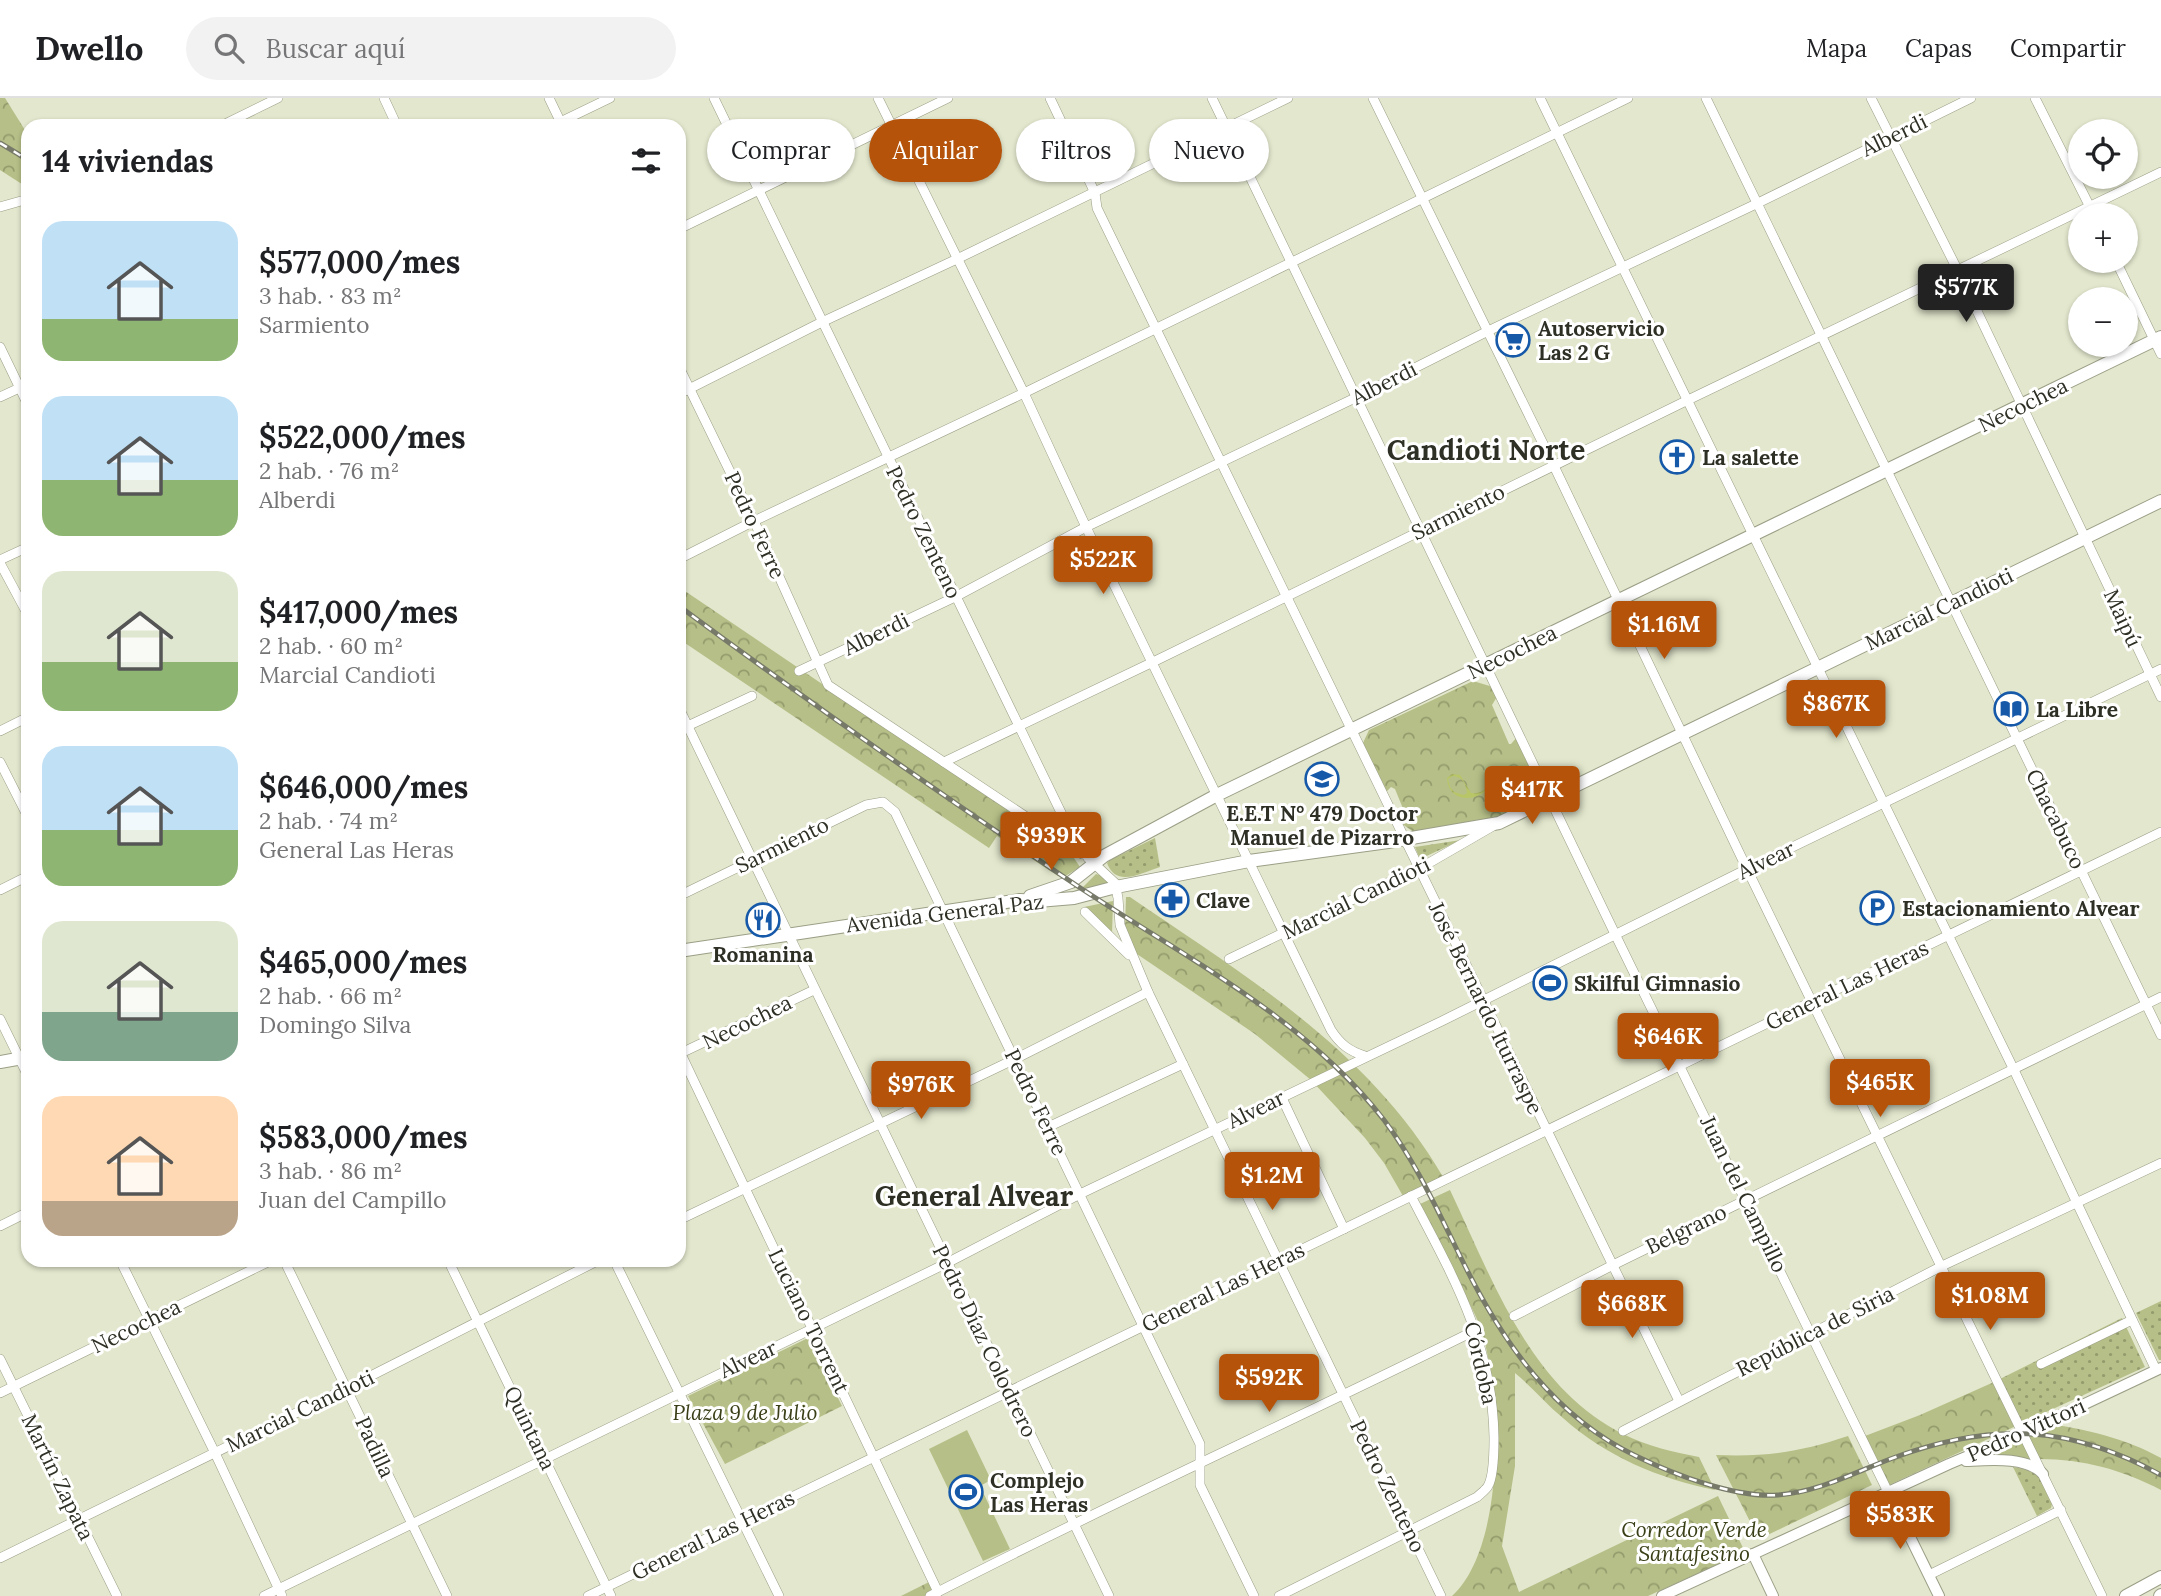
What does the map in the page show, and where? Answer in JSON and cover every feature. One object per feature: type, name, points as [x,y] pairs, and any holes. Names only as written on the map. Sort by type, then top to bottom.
[{"type":"main road","name":"Necochea","points":[[1020,900],[1071,882],[1091,861],[1217,795],[2158,339]]},
{"type":"main road","name":"Marcial Candioti","points":[[1499,823],[2161,502]]},
{"type":"main road","name":"Avenida General Paz","points":[[686,950],[1020,900],[1074,898],[1249,861],[1499,823]]},
{"type":"main road","points":[[0,1062],[21,1058]]},
{"type":"main road","points":[[2126,1596],[2161,1577]]},
{"type":"street","points":[[238,119],[278,98]]},
{"type":"street","points":[[384,98],[394,119]]},
{"type":"street","points":[[549,98],[556,119]]},
{"type":"street","points":[[570,119],[610,98]]},
{"type":"street","name":"Pedro Zenteno","points":[[714,98],[1069,829],[1091,861],[1109,876],[1116,887],[1119,925],[1148,992],[1441,1596]]},
{"type":"street","points":[[878,98],[889,119]]},
{"type":"street","points":[[904,119],[948,98]]},
{"type":"street","name":"José Bernardo Iturraspe","points":[[1050,98],[1095,192],[1097,208],[1220,463],[1353,730],[1611,1266],[1679,1401]]},
{"type":"street","name":"Juan del Campillo","points":[[1212,98],[1222,119]]},
{"type":"street","points":[[1245,119],[1288,98]]},
{"type":"street","points":[[1373,98],[2102,1596]]},
{"type":"street","points":[[1540,98],[2014,1070],[2132,1320],[2159,1369]]},
{"type":"street","points":[[686,555],[1628,98]]},
{"type":"street","name":"Chacabuco","points":[[1706,98],[2161,1034]]},
{"type":"street","name":"Maipú","points":[[1871,98],[1957,269],[2161,697]]},
{"type":"street","name":"Alberdi","points":[[799,671],[955,597],[1086,527],[1488,331],[1756,205],[1971,98]]},
{"type":"street","points":[[2035,98],[2088,203]]},
{"type":"street","points":[[686,226],[869,136]]},
{"type":"street","points":[[686,391],[822,322],[1149,166]]},
{"type":"street","name":"Sarmiento","points":[[2106,203],[2161,172]]},
{"type":"street","points":[[920,182],[1331,1030],[1352,1052],[1365,1056]]},
{"type":"street","name":"Juan del Campillo","points":[[1252,182],[1615,934],[1939,1596]]},
{"type":"street","points":[[0,208],[21,201]]},
{"type":"street","name":"Sarmiento","points":[[944,762],[1153,663],[1957,269],[2068,221]]},
{"type":"street","points":[[2122,273],[2158,339],[2161,354]]},
{"type":"street","points":[[0,347],[21,381]]},
{"type":"street","name":"Pedro Ferre","points":[[686,381],[754,521],[828,685],[944,762]]},
{"type":"street","points":[[0,397],[21,387]]},
{"type":"street","points":[[21,551],[0,562],[21,602]]},
{"type":"street","name":"Alvear","points":[[264,1596],[280,1592],[545,1458],[947,1263],[1080,1194],[1442,1021],[1747,869],[2161,669]]},
{"type":"street","points":[[686,727],[752,696]]},
{"type":"street","points":[[0,731],[21,720]]},
{"type":"street","name":"Pedro Díaz Colodrero","points":[[686,734],[752,859],[1109,1596]]},
{"type":"street","points":[[0,762],[21,803]]},
{"type":"street","points":[[944,762],[1091,861]]},
{"type":"street","name":"Sarmiento","points":[[686,892],[866,805],[878,802],[888,804]]},
{"type":"street","name":"Pedro Ferre","points":[[888,804],[902,823],[1200,1444],[1200,1485],[1254,1596]]},
{"type":"street","name":"Marcial Candioti","points":[[1229,959],[1418,868],[1499,823]]},
{"type":"street","name":"General Las Heras","points":[[588,1596],[609,1591],[742,1521],[2161,832]]},
{"type":"street","points":[[0,890],[21,880]]},
{"type":"street","name":"Pedro Zenteno","points":[[1085,912],[1133,959]]},
{"type":"street","name":"Necochea","points":[[686,1050],[814,990]]},
{"type":"street","points":[[686,1217],[880,1125],[1148,992]]},
{"type":"street","name":"Belgrano","points":[[1514,1316],[2161,997]]},
{"type":"street","points":[[0,1019],[21,1053]]},
{"type":"street","points":[[1048,1127],[1184,1064]]},
{"type":"street","name":"Luciano Torrent","points":[[686,1065],[875,1457],[934,1594]]},
{"type":"street","points":[[1281,1096],[1344,1229]]},
{"type":"street","name":"República de Siria","points":[[1623,1431],[1942,1266],[2161,1163]]},
{"type":"street","name":"Córdoba","points":[[1410,1530],[1477,1497],[1489,1485],[1494,1447],[1491,1396],[1476,1330],[1411,1196]]},
{"type":"street","points":[[0,1226],[21,1216]]},
{"type":"street","points":[[124,1267],[280,1592]]},
{"type":"street","name":"Necochea","points":[[0,1392],[258,1267]]},
{"type":"street","name":"Padilla","points":[[287,1267],[447,1596]]},
{"type":"street","name":"Quintana","points":[[452,1267],[609,1591]]},
{"type":"street","name":"Marcial Candioti","points":[[0,1558],[347,1388],[585,1267]]},
{"type":"street","points":[[617,1267],[779,1596]]},
{"type":"street","points":[[2041,1364],[2132,1320]]},
{"type":"street","points":[[934,1594],[1073,1523],[1344,1396],[1476,1330]]},
{"type":"street","name":"Martín Zapata","points":[[0,1359],[117,1596]]},
{"type":"street","name":"Pedro Vittori","points":[[1662,1596],[2159,1369]]},
{"type":"street","points":[[1950,1464],[1975,1460],[2010,1462],[2034,1466],[2043,1474]]},
{"type":"street","points":[[1929,1574],[2061,1510]]},
{"type":"street","points":[[1279,1596],[1410,1530]]},
{"type":"street","points":[[1753,1555],[1773,1596]]},
{"type":"green space","points":[[0,98],[5,98],[21,124],[21,184],[0,170]]},
{"type":"green space","points":[[686,592],[1070,852],[1080,867],[1067,875],[1058,876],[997,836],[989,848],[686,644]]},
{"type":"green space","points":[[1473,681],[1493,687],[1498,695],[1492,705],[1509,744],[1517,737],[1543,792],[1533,803],[1503,819],[1415,833],[1401,823],[1399,818],[1404,811],[1395,789],[1391,787],[1386,792],[1363,743],[1369,730]]},
{"type":"green space","points":[[1155,838],[1160,867],[1130,877],[1116,875],[1111,871],[1107,863],[1110,860]]},
{"type":"green space","points":[[1461,840],[1420,859],[1415,847]]},
{"type":"green space","points":[[1096,874],[1105,877],[1109,883],[1066,895],[1083,887]]},
{"type":"green space","points":[[1126,897],[1130,897],[1261,988],[1343,1054],[1380,1091],[1413,1132],[1443,1177],[1403,1196],[1384,1163],[1365,1138],[1311,1080],[1255,1034],[1134,952],[1125,926]]},
{"type":"green space","points":[[1113,901],[1112,933],[1084,907]]},
{"type":"green space","name":"Corredor Verde Santafesino","points":[[1450,1190],[1498,1293],[1517,1327],[1562,1388],[1590,1414],[1623,1434],[1660,1448],[1699,1457],[1715,1490],[1654,1472],[1615,1455],[1579,1432],[1515,1373],[1515,1466],[1502,1546],[1519,1592],[1718,1496],[1745,1552],[1648,1596],[1452,1596],[1470,1573],[1482,1543],[1495,1469],[1495,1429],[1493,1391],[1481,1329],[1420,1204]]},
{"type":"green space","points":[[2161,1301],[2161,1360],[2159,1360],[2136,1313]]},
{"type":"green space","points":[[2122,1318],[2145,1367],[2022,1423],[2000,1379]]},
{"type":"green space","name":"Plaza 9 de Julio","points":[[808,1338],[842,1406],[725,1464],[688,1396]]},
{"type":"green space","points":[[1994,1382],[2016,1426],[1889,1485],[1865,1436]]},
{"type":"green space","points":[[2044,1423],[2104,1435],[2161,1458],[2161,1490],[2102,1467],[2072,1461],[2040,1459],[2026,1431]]},
{"type":"green space","name":"Complejo Las Heras","points":[[967,1430],[991,1480],[980,1486],[1010,1549],[983,1561],[929,1449]]},
{"type":"green space","points":[[2020,1434],[2033,1461],[1971,1457]]},
{"type":"green space","name":"Corredor Verde Santafesino","points":[[1848,1436],[1872,1485],[1759,1539],[1716,1455],[1783,1452]]},
{"type":"green space","points":[[2013,1467],[2030,1471],[2039,1478],[2052,1504],[2051,1508],[2037,1516]]},
{"type":"green space","points":[[933,1580],[937,1596],[901,1596]]},
{"type":"water","points":[[1497,767],[1495,778],[1482,794],[1464,798],[1456,795],[1450,788],[1447,778],[1452,774],[1460,775],[1471,793],[1482,791],[1491,781]],"holes":[[[1448,779],[1462,779],[1465,784],[1467,793],[1464,795],[1454,792],[1450,787]]]},
{"type":"railway","points":[[0,143],[21,156]]},
{"type":"railway","points":[[686,611],[969,812],[1236,988],[1315,1048],[1351,1082],[1396,1137],[1428,1191],[1480,1295],[1515,1350],[1557,1399],[1607,1440],[1669,1471],[1724,1489],[1761,1495],[1808,1490],[1929,1446],[1996,1434],[2029,1434],[2094,1446],[2161,1475]]},
{"type":"place","name":"Autoservicio Las 2 G","points":[[1513,340]]},
{"type":"place","name":"La salette","points":[[1677,457]]},
{"type":"place","name":"La Libre","points":[[2011,709]]},
{"type":"place","name":"E.E.T N° 479 Doctor Manuel de Pizarro","points":[[1322,779]]},
{"type":"place","name":"Clave","points":[[1172,900]]},
{"type":"place","name":"Estacionamiento Alvear","points":[[1877,908]]},
{"type":"place","name":"Romanina","points":[[763,920]]},
{"type":"place","name":"Skilful Gimnasio","points":[[1550,983]]},
{"type":"place","name":"Complejo Las Heras","points":[[966,1492]]},
{"type":"district","name":"Candioti Norte","points":[[1486,450]]},
{"type":"district","name":"General Alvear","points":[[974,1196]]}]
